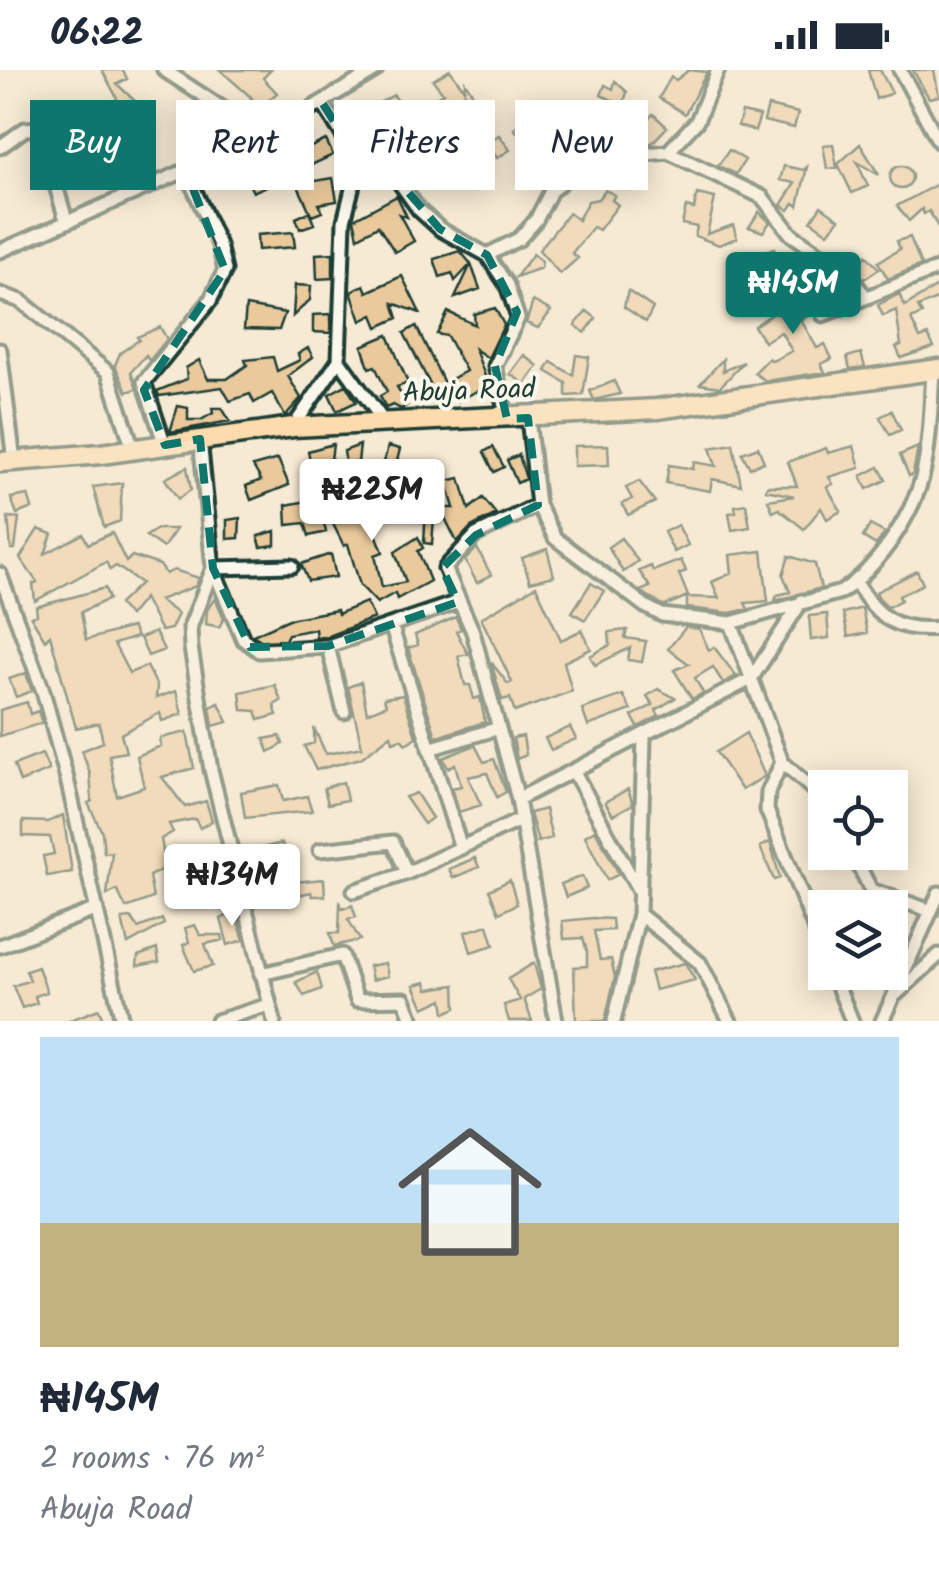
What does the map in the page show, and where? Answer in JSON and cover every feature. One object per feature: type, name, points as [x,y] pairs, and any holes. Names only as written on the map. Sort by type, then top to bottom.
[{"type":"main road","name":"Abuja Road","points":[[7,462],[294,427],[657,409],[936,370]]},
{"type":"street","points":[[164,70],[210,100]]},
{"type":"street","points":[[314,109],[376,70]]},
{"type":"street","points":[[668,152],[697,122],[718,70]]},
{"type":"street","points":[[900,70],[939,142]]},
{"type":"street","points":[[323,104],[334,121]]},
{"type":"street","points":[[0,147],[25,129],[40,128],[66,220]]},
{"type":"street","points":[[487,255],[519,239],[536,220],[551,191],[588,159],[668,152],[762,197],[791,234],[846,272],[866,298]]},
{"type":"street","points":[[0,250],[176,175]]},
{"type":"street","points":[[165,444],[144,382],[210,302],[225,270],[219,244],[195,190]]},
{"type":"street","points":[[294,427],[339,360],[344,221],[352,190]]},
{"type":"street","points":[[405,190],[440,229],[487,255],[507,286],[518,318],[495,366],[507,419]]},
{"type":"street","points":[[823,315],[939,268]]},
{"type":"street","points":[[0,294],[22,302],[108,372],[132,449]]},
{"type":"street","points":[[0,350],[7,462]]},
{"type":"street","points":[[339,360],[384,422]]},
{"type":"street","points":[[528,418],[538,506],[554,538],[645,606],[662,614],[731,623],[842,592],[856,582],[887,545],[925,467],[936,370]]},
{"type":"street","points":[[200,439],[212,568],[250,647],[259,652],[328,646],[458,602]]},
{"type":"street","points":[[538,506],[476,535],[448,563],[446,576],[473,632],[518,799],[556,1021]]},
{"type":"street","points":[[212,568],[292,566]]},
{"type":"street","points":[[212,568],[190,627],[191,648],[211,770],[274,1021]]},
{"type":"street","points":[[0,574],[42,691],[98,909],[122,1021]]},
{"type":"street","points":[[856,582],[884,620],[901,628],[939,628]]},
{"type":"street","points":[[518,799],[644,738],[752,679],[803,601]]},
{"type":"street","points":[[731,623],[782,762],[808,785]]},
{"type":"street","points":[[391,625],[461,848]]},
{"type":"street","points":[[328,646],[344,712]]},
{"type":"street","points":[[429,749],[499,728]]},
{"type":"street","points":[[614,1021],[639,914],[644,738]]},
{"type":"street","points":[[782,762],[768,792],[766,810],[808,913]]},
{"type":"street","points":[[574,772],[640,892]]},
{"type":"street","points":[[354,891],[407,872],[522,819]]},
{"type":"street","points":[[320,850],[393,842],[407,872]]},
{"type":"street","points":[[861,870],[871,890],[932,911]]},
{"type":"street","points":[[882,1021],[939,894]]},
{"type":"street","points":[[0,946],[98,909]]},
{"type":"street","points":[[639,914],[700,963],[730,1021]]},
{"type":"street","points":[[260,974],[342,955],[357,1000],[404,1000],[413,1021]]},
{"type":"street","points":[[893,997],[939,955]]},
{"type":"street","points":[[839,990],[852,1021]]},
{"type":"street","points":[[218,1021],[269,1005]]},
{"type":"highlighted area","points":[[323,104],[359,161],[396,178],[440,229],[487,255],[517,312],[495,366],[507,419],[528,418],[538,505],[476,535],[442,568],[458,602],[328,646],[250,647],[213,568],[200,439],[165,445],[144,390],[225,270],[186,171]]},
{"type":"building","points":[[102,70],[123,70],[127,79],[117,84],[134,100],[117,98]]},
{"type":"building","points":[[220,70],[271,70],[263,78],[277,93],[269,100],[252,98]]},
{"type":"building","points":[[450,70],[464,89],[465,82],[477,100],[468,100],[465,93],[452,100],[433,100],[443,93],[433,80]]},
{"type":"building","points":[[689,70],[707,72],[685,114],[659,98],[671,77],[676,80]]},
{"type":"building","points":[[868,70],[880,70],[892,93],[876,99]]},
{"type":"building","points":[[913,70],[934,70],[939,96],[929,98]]},
{"type":"building","points":[[615,81],[627,92],[625,100],[601,95],[605,85],[613,89]]},
{"type":"building","points":[[768,106],[798,113],[794,128],[764,121]]},
{"type":"building","points":[[742,112],[760,116],[755,131],[738,126]]},
{"type":"building","points":[[653,114],[667,127],[651,144],[648,141],[648,120]]},
{"type":"building","points":[[499,135],[510,150],[497,158],[495,155],[495,138]]},
{"type":"building","points":[[326,140],[333,155],[314,164],[314,146]]},
{"type":"building","points":[[833,144],[837,168],[827,169],[823,145]]},
{"type":"building","points":[[860,144],[879,175],[857,162],[868,186],[852,193],[838,164]]},
{"type":"building","points":[[729,150],[745,160],[736,174],[718,166]]},
{"type":"building","points":[[784,166],[804,170],[807,167],[798,206],[794,203],[789,210],[781,205],[795,183],[780,180]]},
{"type":"building","points":[[901,166],[909,169],[909,185],[901,188],[893,185],[890,177],[893,169]]},
{"type":"building","points":[[333,178],[337,201],[319,204],[322,212],[312,216],[300,190],[314,190],[314,181]]},
{"type":"building","points":[[939,183],[939,229],[929,211],[924,214],[922,209],[909,221],[897,206]]},
{"type":"building","points":[[605,190],[615,195],[612,200],[618,205],[599,230],[593,227],[572,253],[578,258],[560,274],[539,250],[569,213],[578,220],[588,201],[598,199]]},
{"type":"building","points":[[697,194],[715,198],[707,234],[733,225],[737,238],[719,245],[695,236],[697,227],[682,224],[686,207],[694,209]]},
{"type":"building","points":[[397,196],[407,217],[399,214],[414,241],[395,252],[378,226],[358,237],[354,219]]},
{"type":"building","points":[[821,206],[839,219],[828,233],[811,221]]},
{"type":"building","points":[[309,212],[314,224],[300,229],[296,218]]},
{"type":"building","points":[[759,212],[770,222],[763,232],[749,227]]},
{"type":"building","points":[[293,232],[295,247],[258,250],[257,235]]},
{"type":"building","points":[[910,237],[921,265],[888,279],[878,262],[900,249],[897,241]]},
{"type":"building","points":[[774,248],[780,262],[761,270],[771,293],[756,299],[739,262]]},
{"type":"building","points":[[850,250],[863,260],[866,255],[879,269],[864,279],[843,259]]},
{"type":"building","points":[[460,251],[471,264],[455,281],[452,273],[440,277],[434,259]]},
{"type":"building","points":[[333,253],[333,278],[317,279],[316,254]]},
{"type":"building","points":[[533,254],[542,261],[541,268],[516,277]]},
{"type":"building","points":[[471,264],[480,289],[455,298]]},
{"type":"building","points":[[402,276],[420,313],[393,303],[398,318],[378,327],[373,315],[361,321],[351,292],[364,285],[367,292]]},
{"type":"building","points":[[295,285],[311,286],[310,300],[293,316]]},
{"type":"building","points":[[939,285],[939,298],[918,307],[922,314],[911,319],[920,338],[928,335],[934,347],[901,358],[896,347],[901,345],[896,310],[883,316],[878,305],[899,294],[905,306]]},
{"type":"building","points":[[809,289],[815,300],[826,295],[830,302],[801,320],[817,348],[825,344],[832,359],[821,364],[825,372],[766,381],[754,373],[769,358],[772,361],[792,351],[781,332],[764,342],[754,326],[772,314],[765,301],[784,292],[787,300]]},
{"type":"building","points":[[628,291],[653,308],[646,322],[624,307]]},
{"type":"building","points":[[533,301],[551,311],[538,328],[526,323]]},
{"type":"building","points":[[246,306],[285,313],[279,330],[244,329]]},
{"type":"building","points":[[495,308],[504,325],[488,358],[475,349],[491,392],[480,397],[477,391],[458,401],[452,390],[437,398],[404,333],[416,326],[444,383],[466,371],[447,336],[437,334],[448,312],[475,325],[474,314]]},
{"type":"building","points":[[587,311],[596,318],[585,333],[575,325]]},
{"type":"building","points":[[331,314],[331,333],[313,332],[313,315]]},
{"type":"building","points":[[160,327],[167,339],[149,361],[146,355],[131,372],[137,389],[127,392],[115,365],[120,353],[139,340],[137,337]]},
{"type":"building","points":[[388,335],[408,383],[397,387],[407,405],[401,409],[393,405],[386,408],[380,396],[387,392],[375,366],[369,368],[362,346]]},
{"type":"building","points":[[308,348],[313,357],[288,376],[301,398],[285,416],[272,393],[254,403],[250,394],[230,401],[222,387],[159,396],[157,391],[187,379],[186,368],[199,360],[208,379],[227,379],[247,365],[245,360],[273,357],[277,371],[300,360],[298,354]]},
{"type":"building","points":[[861,353],[865,367],[850,369],[847,357]]},
{"type":"building","points":[[524,355],[538,366],[525,384],[510,374]]},
{"type":"building","points":[[576,355],[589,357],[583,395],[566,396],[566,383],[546,371],[551,362],[573,375]]},
{"type":"building","points":[[723,359],[723,371],[744,362],[720,387],[700,384]]},
{"type":"building","points":[[614,381],[620,394],[594,400],[590,391]]},
{"type":"building","points":[[346,385],[356,402],[337,411],[329,394]]},
{"type":"building","points":[[178,406],[188,408],[188,420],[201,420],[213,413],[212,408],[222,408],[230,421],[170,432]]},
{"type":"building","points":[[892,411],[901,430],[890,435],[880,417]]},
{"type":"building","points":[[333,444],[331,460],[311,465],[308,451]]},
{"type":"building","points":[[733,444],[741,485],[712,479],[710,491],[666,483],[669,465],[693,469],[694,462],[716,466],[710,448]]},
{"type":"building","points":[[360,445],[358,462],[346,466],[344,451]]},
{"type":"building","points":[[608,445],[609,465],[574,466],[574,446]]},
{"type":"building","points":[[388,446],[400,449],[396,465],[384,462]]},
{"type":"building","points":[[854,446],[860,468],[829,477],[833,484],[827,487],[841,511],[827,519],[821,508],[804,529],[779,509],[773,512],[768,500],[794,496],[766,490],[767,486],[797,486],[788,462],[826,448],[828,453]]},
{"type":"building","points":[[493,447],[504,467],[494,472],[484,452]]},
{"type":"building","points":[[758,447],[764,462],[750,468],[742,453]]},
{"type":"building","points":[[918,447],[913,474],[909,476],[900,455]]},
{"type":"building","points":[[519,455],[526,479],[517,483],[507,460]]},
{"type":"building","points":[[278,459],[289,485],[251,500],[246,486],[261,480],[253,466]]},
{"type":"building","points":[[187,467],[191,490],[178,499],[165,479]]},
{"type":"building","points":[[879,467],[886,480],[867,489],[861,476]]},
{"type":"building","points":[[350,471],[363,474],[359,499],[372,497],[368,512],[383,552],[375,555],[382,587],[406,582],[395,552],[418,537],[423,548],[418,551],[430,581],[397,599],[395,593],[377,603],[360,585],[348,544],[344,546],[320,498],[348,496]]},
{"type":"building","points":[[460,478],[469,509],[483,498],[496,514],[471,527],[457,542],[440,508],[454,508],[446,481]]},
{"type":"building","points":[[639,481],[655,502],[628,515],[622,504],[632,499],[626,488]]},
{"type":"building","points":[[122,483],[120,521],[104,527],[93,487]]},
{"type":"building","points":[[427,491],[436,492],[432,544],[424,543]]},
{"type":"building","points":[[28,495],[32,508],[17,514],[11,498]]},
{"type":"building","points":[[318,499],[326,532],[309,536],[305,523],[287,525],[286,505]]},
{"type":"building","points":[[746,504],[750,527],[732,530],[729,513],[736,512],[735,506]]},
{"type":"building","points":[[8,517],[19,518],[15,549],[11,549]]},
{"type":"building","points":[[240,518],[239,538],[227,539],[227,520]]},
{"type":"building","points":[[678,525],[688,545],[674,552],[664,532]]},
{"type":"building","points":[[870,525],[885,533],[876,545],[863,537]]},
{"type":"building","points":[[38,529],[52,534],[45,554],[83,534],[88,544],[112,533],[126,562],[132,556],[160,565],[166,574],[174,570],[199,578],[196,586],[159,600],[178,614],[171,629],[161,631],[144,598],[129,616],[119,604],[141,583],[116,566],[110,570],[106,562],[35,601],[33,584],[37,582],[20,558]]},
{"type":"building","points":[[157,529],[176,529],[163,548],[146,536]]},
{"type":"building","points":[[275,531],[275,545],[261,547],[258,536]]},
{"type":"building","points":[[621,538],[638,561],[623,572],[608,547]]},
{"type":"building","points":[[477,548],[491,575],[477,583],[465,560]]},
{"type":"building","points":[[547,549],[554,576],[530,582],[522,558]]},
{"type":"building","points":[[762,551],[768,601],[745,603],[748,609],[730,613],[687,608],[687,597],[719,598],[712,582],[732,573],[730,555]]},
{"type":"building","points":[[331,554],[336,577],[308,581],[301,564]]},
{"type":"building","points":[[789,556],[815,564],[821,588],[775,601],[777,595],[790,592],[783,575]]},
{"type":"building","points":[[681,560],[686,571],[679,574],[688,596],[664,606],[640,591],[650,587],[639,571],[651,566],[653,571]]},
{"type":"building","points":[[917,571],[923,584],[899,596],[901,600],[888,607],[879,598],[876,592]]},
{"type":"building","points":[[591,583],[604,591],[585,620],[572,612]]},
{"type":"building","points":[[536,586],[561,640],[582,630],[591,649],[564,662],[572,691],[515,712],[510,698],[502,700],[491,662],[508,684],[512,682],[481,618]]},
{"type":"building","points":[[105,588],[109,599],[81,612],[86,640],[132,627],[137,637],[114,644],[129,673],[147,666],[157,686],[156,698],[176,691],[182,714],[162,721],[160,713],[121,734],[126,752],[109,755],[117,796],[144,787],[137,756],[161,746],[160,738],[187,732],[194,768],[162,777],[185,807],[206,801],[212,821],[200,828],[195,819],[169,824],[173,832],[161,839],[166,868],[149,876],[153,898],[126,908],[117,890],[107,895],[112,852],[104,853],[102,832],[88,803],[92,801],[90,774],[82,751],[103,742],[99,723],[76,728],[50,635],[45,640],[31,617],[37,615],[36,607]]},
{"type":"building","points":[[215,598],[224,618],[219,627],[206,624],[207,610]]},
{"type":"building","points":[[366,602],[374,618],[328,636],[316,637],[315,629],[288,634],[285,640],[262,641],[253,635],[289,619],[337,610],[338,614]]},
{"type":"building","points":[[862,608],[867,633],[848,637],[843,613]]},
{"type":"building","points":[[827,614],[829,638],[811,640],[809,616]]},
{"type":"building","points":[[456,617],[461,629],[456,631],[468,654],[458,656],[465,685],[470,685],[474,699],[480,697],[485,722],[436,737],[408,648],[418,645],[415,635]]},
{"type":"building","points":[[686,627],[699,629],[709,650],[714,647],[736,676],[723,683],[713,667],[695,678],[703,693],[692,699],[674,670],[689,664],[668,649]]},
{"type":"building","points":[[627,630],[625,638],[646,641],[642,662],[628,660],[630,648],[595,665],[590,656],[610,645],[609,632]]},
{"type":"building","points":[[155,632],[164,650],[148,656],[140,638]]},
{"type":"building","points":[[26,673],[32,691],[16,697],[9,679]]},
{"type":"building","points":[[361,682],[367,713],[386,705],[384,698],[403,695],[416,737],[406,744],[401,739],[393,742],[391,735],[361,758],[316,770],[304,746],[314,743],[314,728],[326,754],[362,747],[348,687]]},
{"type":"building","points":[[275,685],[281,701],[274,705],[277,715],[259,720],[256,711],[242,710],[240,692]]},
{"type":"building","points":[[658,689],[675,698],[656,710],[659,716],[638,727],[632,716],[653,705],[647,696]]},
{"type":"building","points":[[623,695],[631,710],[588,726],[582,709]]},
{"type":"building","points":[[27,702],[30,714],[38,711],[42,723],[0,736],[0,710]]},
{"type":"building","points":[[219,703],[228,722],[213,726],[210,707]]},
{"type":"building","points":[[570,727],[576,739],[551,750],[545,738]]},
{"type":"building","points":[[746,733],[765,776],[742,790],[716,752]]},
{"type":"building","points":[[280,736],[283,744],[269,752],[264,739]]},
{"type":"building","points":[[523,736],[526,755],[517,759],[513,738]]},
{"type":"building","points":[[475,745],[484,762],[494,759],[506,792],[497,797],[487,773],[468,777],[481,805],[459,812],[452,788],[461,786],[455,764],[448,768],[443,758]]},
{"type":"building","points":[[42,754],[49,770],[20,782],[14,765]]},
{"type":"building","points":[[343,782],[347,800],[328,804],[324,788]]},
{"type":"building","points":[[279,785],[283,801],[307,796],[312,811],[245,818],[241,792]]},
{"type":"building","points":[[628,789],[633,804],[613,815],[605,802]]},
{"type":"building","points":[[416,793],[432,818],[424,824],[405,797]]},
{"type":"building","points":[[545,809],[552,838],[538,842],[530,813]]},
{"type":"building","points":[[63,815],[72,872],[47,876],[43,856],[54,854],[50,837],[23,836],[23,821],[48,822]]},
{"type":"building","points":[[595,830],[619,874],[607,880],[585,836]]},
{"type":"building","points":[[770,842],[780,878],[774,880],[760,847]]},
{"type":"building","points":[[282,843],[295,882],[324,879],[325,896],[312,896],[311,892],[260,904],[247,870],[249,851]]},
{"type":"building","points":[[475,858],[479,867],[453,878],[449,869]]},
{"type":"building","points":[[582,876],[587,888],[566,897],[561,884]]},
{"type":"building","points":[[510,880],[517,904],[499,913],[489,890]]},
{"type":"building","points":[[340,904],[343,909],[352,905],[356,917],[348,919],[360,940],[334,946],[330,933],[339,933]]},
{"type":"building","points":[[235,912],[244,940],[228,945],[221,919]]},
{"type":"building","points":[[131,918],[138,928],[162,919],[164,924],[128,944],[122,919]]},
{"type":"building","points":[[612,919],[613,930],[594,931],[600,960],[611,959],[615,977],[605,1021],[576,1021],[574,967],[587,966],[587,952],[583,938],[564,939],[562,921]]},
{"type":"building","points":[[195,925],[200,935],[222,935],[223,940],[205,944],[213,966],[194,971],[183,945],[189,942],[185,928]]},
{"type":"building","points":[[488,925],[494,945],[471,952],[465,932]]},
{"type":"building","points":[[157,949],[159,962],[137,966],[138,956]]},
{"type":"building","points":[[385,963],[388,976],[372,980],[369,966]]},
{"type":"building","points":[[534,963],[541,989],[524,999],[532,1021],[509,1021],[504,1005],[520,1000],[508,979]]},
{"type":"building","points":[[685,963],[695,980],[655,990],[650,972]]},
{"type":"building","points":[[38,967],[47,992],[35,996],[37,1003],[22,1008],[13,986],[30,980],[26,971]]},
{"type":"building","points":[[317,972],[322,989],[304,996],[296,982]]},
{"type":"building","points":[[426,982],[428,989],[455,985],[456,1008],[445,1013],[443,999],[424,1008],[414,985]]},
{"type":"building","points":[[99,1009],[103,1021],[70,1021],[70,1020]]}]
